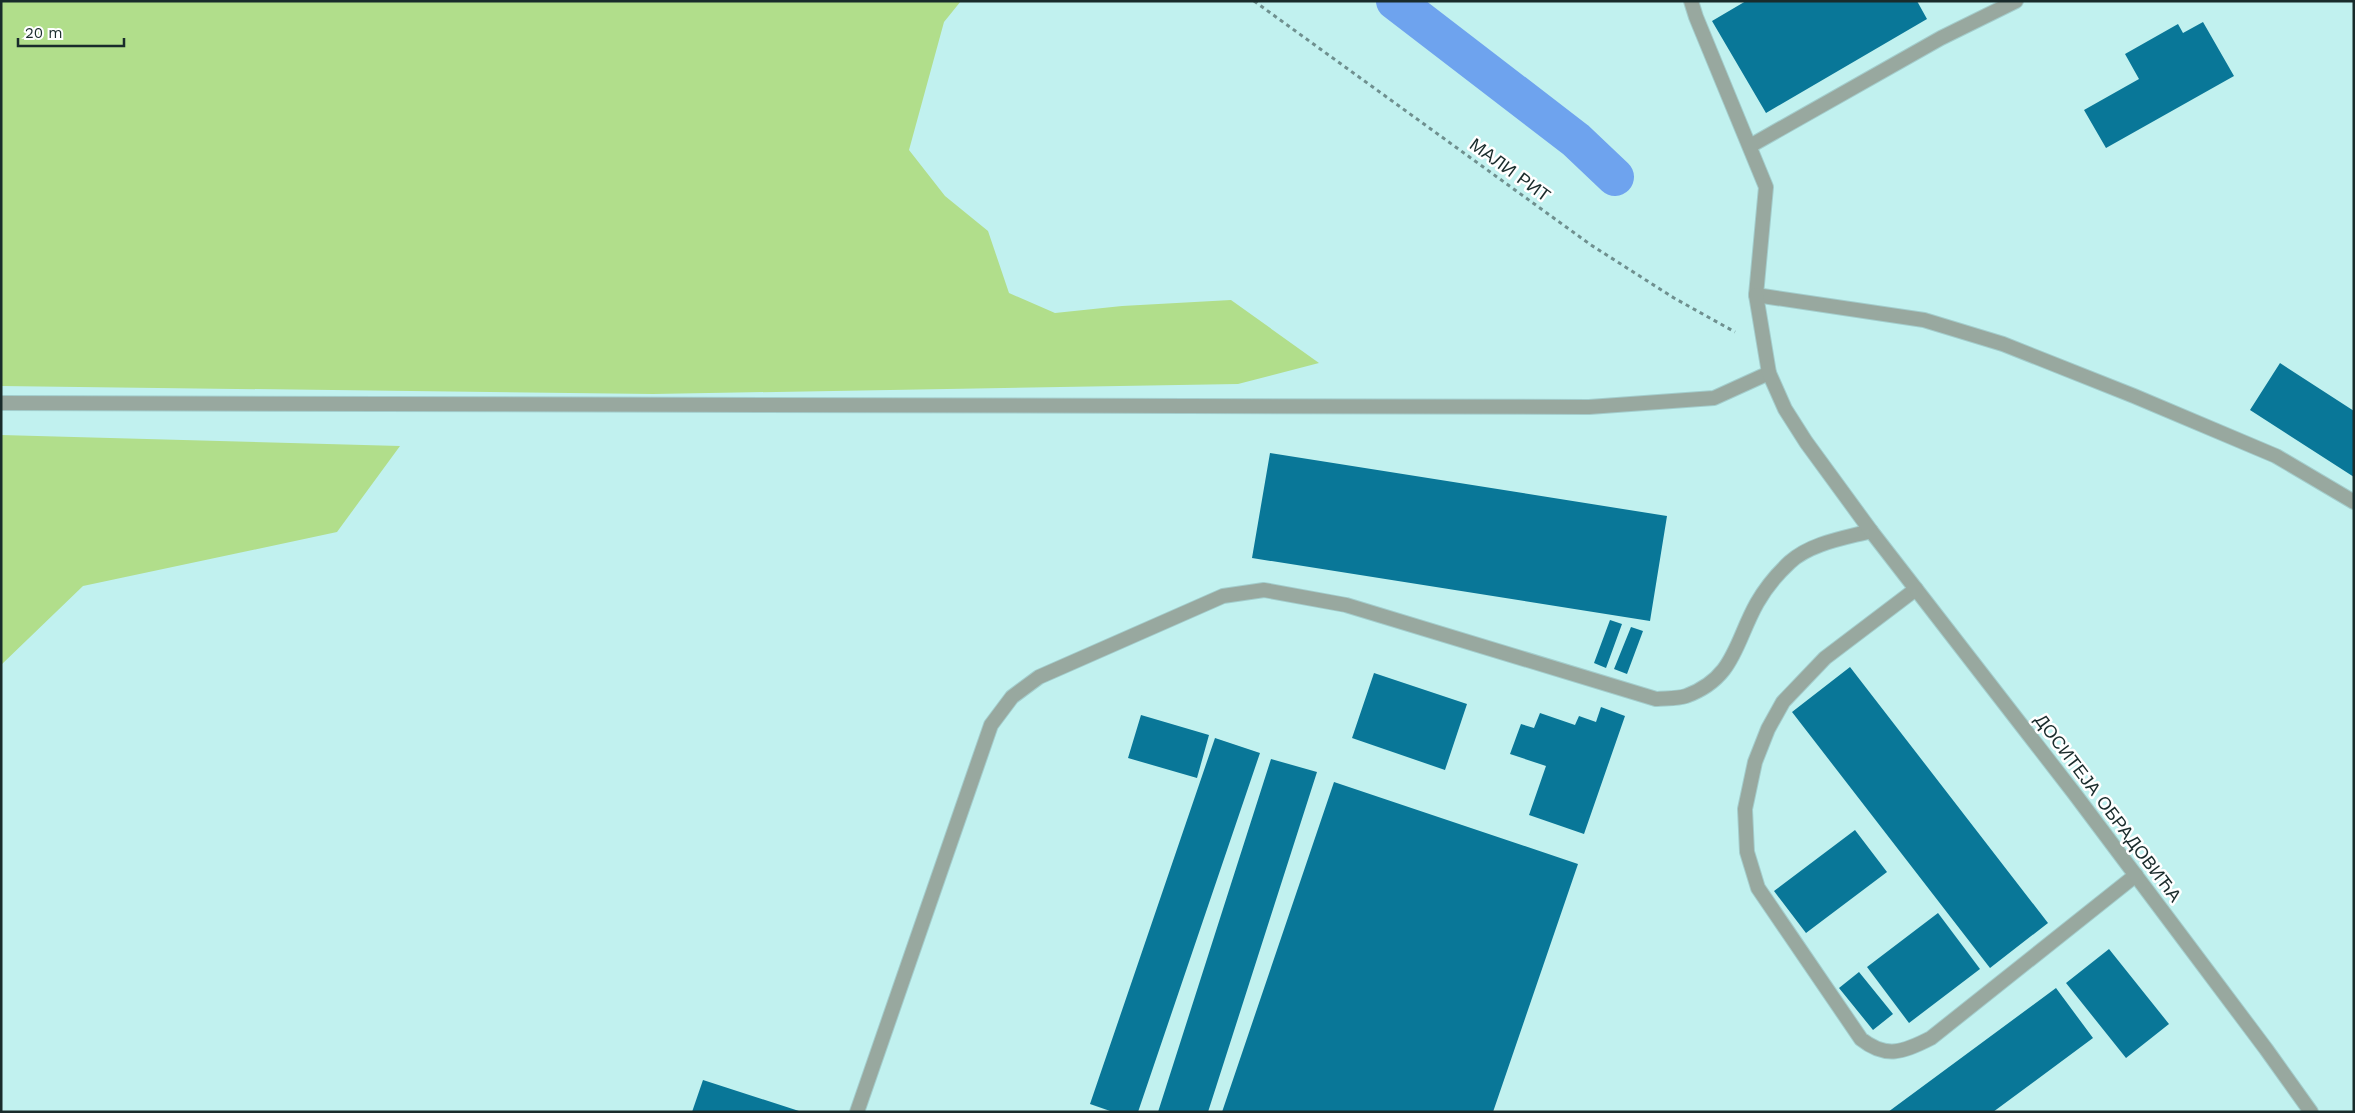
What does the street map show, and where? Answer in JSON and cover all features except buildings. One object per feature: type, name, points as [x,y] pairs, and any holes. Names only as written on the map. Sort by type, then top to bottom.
[{"type":"street","name":"ДОСИТЕЈА ОБРАДОВИЋА","points":[[1691,1],[1699,26],[1766,187],[1756,296],[1769,373],[1785,409],[1806,442],[1871,530],[2136,876],[2311,1112]]},
{"type":"street","points":[[1750,146],[1941,38],[2016,1]]},
{"type":"street","points":[[1756,296],[1924,320],[2003,344],[2134,396],[2276,456],[2354,502]]},
{"type":"street","points":[[1,404],[1589,407],[1714,398],[1769,373]]},
{"type":"street","points":[[857,1112],[991,725],[1012,698],[1039,676],[1223,596],[1264,590],[1346,605],[1656,699],[1685,696],[1709,684],[1730,664],[1756,604],[1771,581],[1792,560],[1821,545],[1871,530]]},
{"type":"street","points":[[1916,589],[1826,658],[1783,702],[1768,729],[1755,762],[1745,809],[1747,852],[1758,888],[1861,1039],[1873,1049],[1894,1052],[1911,1048],[1930,1038],[2136,876]]},
{"type":"path","name":"МАЛИ РИТ","points":[[1254,1],[1591,245],[1674,298],[1740,334],[1763,338]]},
{"type":"green space","points":[[1,1],[961,1],[944,22],[909,150],[945,196],[988,231],[1009,293],[1055,313],[1122,306],[1231,300],[1319,363],[1238,384],[653,394],[1,386]]},
{"type":"green space","points":[[1,435],[400,446],[337,532],[83,586],[1,665]]},
{"type":"waterway","points":[[1395,1],[1576,140],[1615,177]]}]
